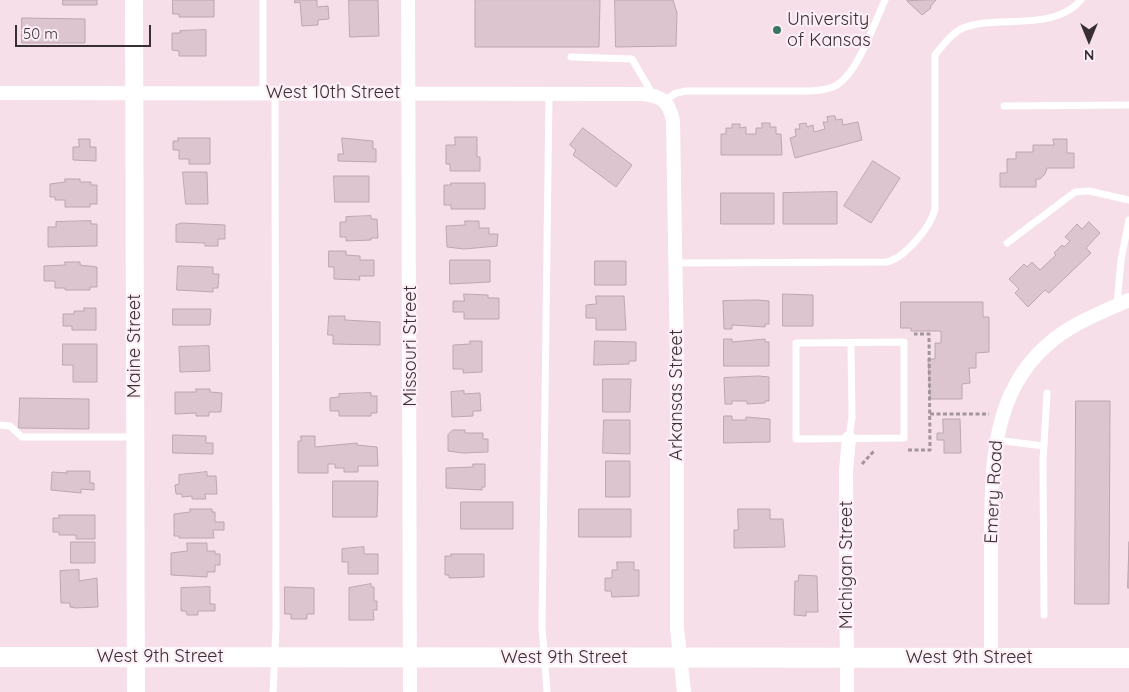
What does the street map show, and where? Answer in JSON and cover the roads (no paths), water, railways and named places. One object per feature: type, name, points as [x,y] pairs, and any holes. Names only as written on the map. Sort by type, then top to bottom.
[{"type":"main road","name":"West 9th Street","points":[[0,657],[1129,658]]},
{"type":"street","name":"Maine Street","points":[[134,0],[136,692]]},
{"type":"street","name":"Missouri Street","points":[[408,0],[410,692]]},
{"type":"street","name":"West 10th Street","points":[[0,93],[549,94],[658,98]]},
{"type":"street","name":"Arkansas Street","points":[[658,98],[670,108],[673,121],[677,362],[677,628],[684,692]]},
{"type":"street","name":"Emery Road","points":[[991,658],[992,473],[996,440],[1010,396],[1017,380],[1046,346],[1073,326],[1123,303]]},
{"type":"street","name":"Michigan Street","points":[[847,692],[846,471],[849,438]]},
{"type":"lane","points":[[263,0],[269,93],[275,657],[273,692]]},
{"type":"lane","points":[[571,57],[632,59],[658,98],[687,91],[826,90],[837,85],[853,67],[884,0]]},
{"type":"lane","points":[[674,262],[895,261],[902,256],[930,222],[935,209],[935,55],[961,29],[976,24],[1027,22],[1075,7],[1081,0]]},
{"type":"lane","points":[[547,692],[542,628],[542,581],[549,94]]},
{"type":"lane","points":[[1004,106],[1129,105]]},
{"type":"lane","points":[[1007,243],[1075,192],[1089,190],[1129,200]]},
{"type":"lane","points":[[1123,303],[1121,260],[1129,220]]},
{"type":"lane","points":[[904,342],[904,438],[849,438],[796,439],[796,343],[904,342]]},
{"type":"lane","points":[[849,438],[852,417],[851,343]]},
{"type":"lane","points":[[1044,615],[1044,446],[1047,393]]},
{"type":"lane","points":[[0,425],[10,426],[22,437],[135,437]]},
{"type":"lane","points":[[996,440],[1044,446]]},
{"type":"place","name":"University of Kansas","points":[[777,30]]}]
